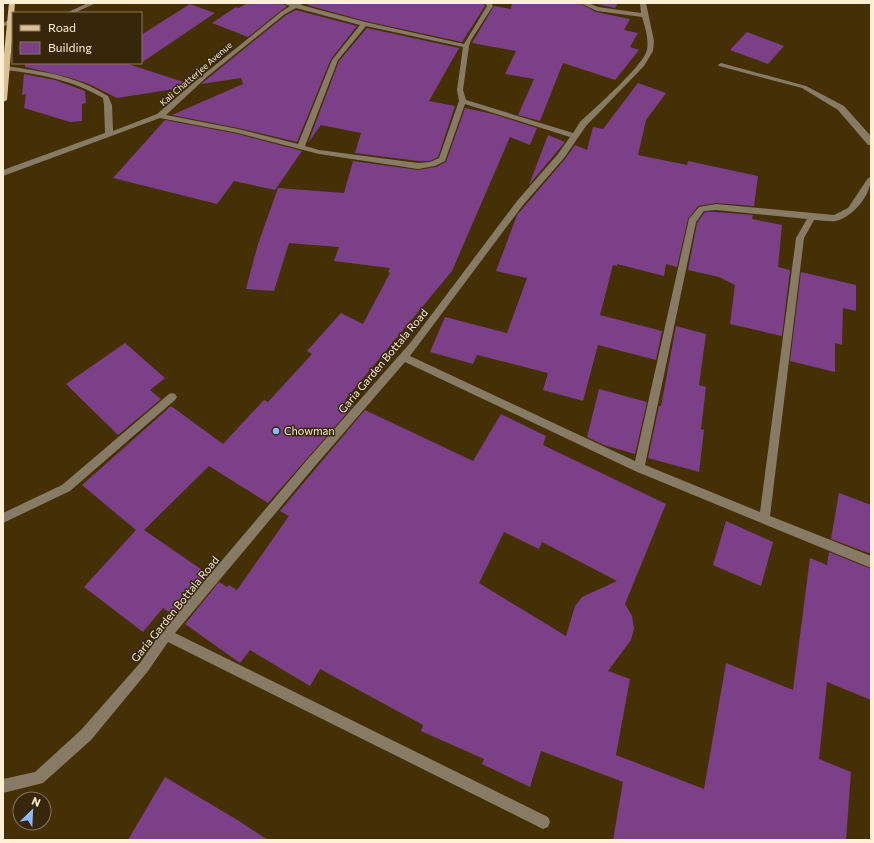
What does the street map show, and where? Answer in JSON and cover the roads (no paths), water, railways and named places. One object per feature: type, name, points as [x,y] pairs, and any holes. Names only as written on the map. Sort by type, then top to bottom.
[{"type":"main road","points":[[3,100],[4,73],[12,3]]},
{"type":"street","points":[[71,12],[93,3]]},
{"type":"street","points":[[285,3],[364,24],[466,46]]},
{"type":"street","points":[[160,116],[238,131],[319,152],[418,166],[432,164],[442,159],[463,101],[460,90],[466,46],[468,40],[490,6],[488,3]]},
{"type":"street","points":[[583,3],[597,9],[645,15]]},
{"type":"street","name":"Garia Garden Bottala Road","points":[[3,786],[38,778],[86,735],[144,667],[166,635],[403,358],[454,293],[520,203],[561,156],[583,124],[640,66],[650,51],[651,41],[643,3]]},
{"type":"street","name":"Kali Chatterjee Avenue","points":[[3,173],[160,116],[206,75],[283,13],[297,5]]},
{"type":"street","points":[[300,148],[335,60],[364,24]]},
{"type":"street","points":[[721,65],[804,87],[841,108],[871,142]]},
{"type":"street","points":[[4,73],[57,75],[95,90],[106,97],[108,105],[109,135]]},
{"type":"street","points":[[463,101],[574,136]]},
{"type":"street","points":[[639,468],[692,222],[702,209],[716,207],[835,218],[851,210],[871,180]]},
{"type":"street","points":[[764,519],[800,238],[812,217]]},
{"type":"street","points":[[403,358],[639,468],[871,562]]},
{"type":"street","points":[[3,518],[66,488],[172,397]]},
{"type":"street","points":[[166,635],[543,822]]},
{"type":"place","name":"Chowman","points":[[276,431]]}]
